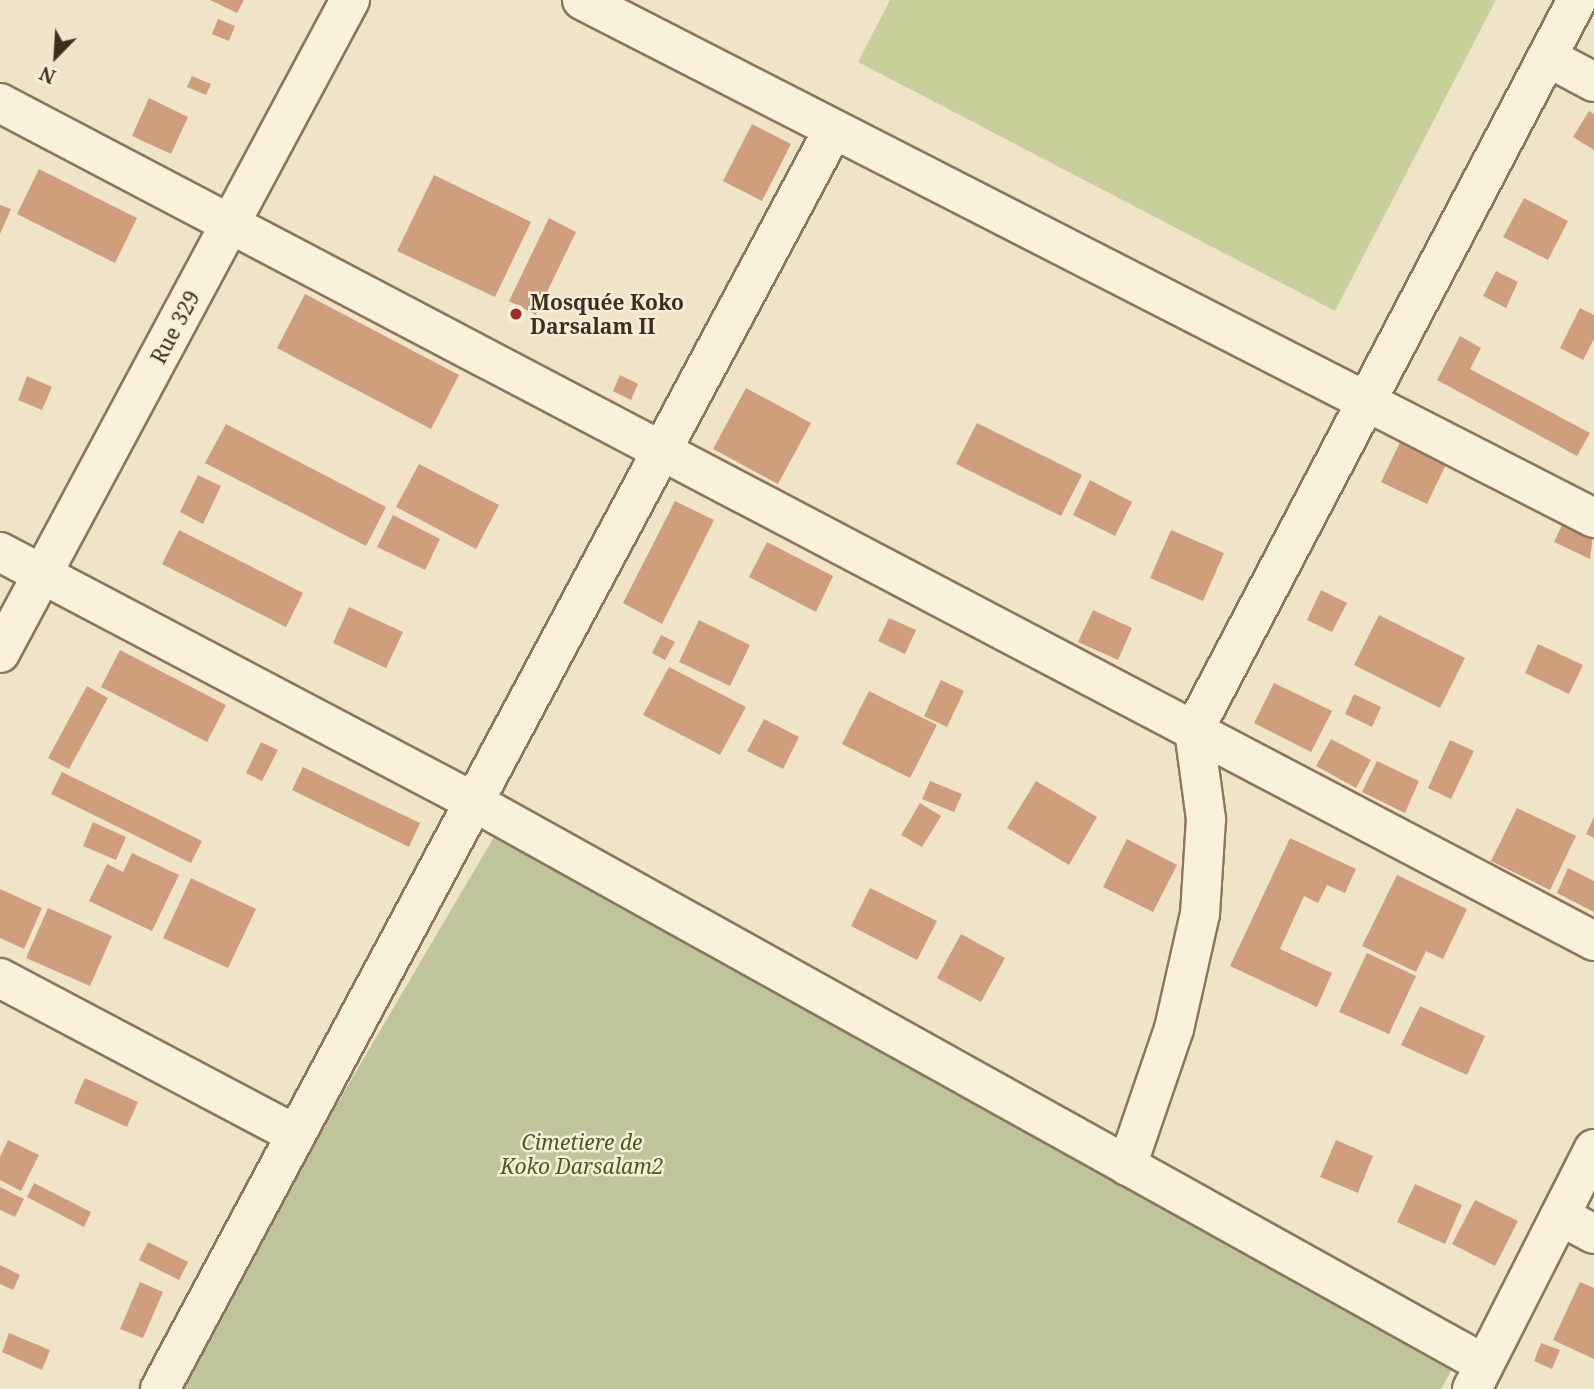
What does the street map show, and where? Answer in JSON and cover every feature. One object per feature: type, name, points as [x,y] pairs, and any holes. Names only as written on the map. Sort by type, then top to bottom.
[{"type":"street","name":"Rue 329","points":[[0,653],[351,0]]},
{"type":"street","points":[[582,0],[1594,518]]},
{"type":"street","points":[[1126,1166],[1174,1029],[1200,914],[1206,818],[1194,730],[1577,0]]},
{"type":"street","points":[[1547,57],[1594,82]]},
{"type":"street","points":[[0,103],[1594,941]]},
{"type":"street","points":[[160,1389],[833,130]]},
{"type":"street","points":[[0,552],[474,802],[1126,1166],[1478,1377],[1594,1149]]},
{"type":"street","points":[[0,978],[296,1135]]},
{"type":"street","points":[[1560,1216],[1594,1234]]},
{"type":"green space","points":[[890,0],[1496,0],[1335,311],[858,62]]},
{"type":"green space","name":"Cimetiere de Koko Darsalam2","points":[[494,837],[1453,1367],[1441,1389],[178,1389],[258,1238]]},
{"type":"building","points":[[210,0],[244,0],[237,13]]},
{"type":"building","points":[[218,19],[235,26],[229,41],[212,34]]},
{"type":"building","points":[[192,76],[211,84],[206,95],[187,87]]},
{"type":"building","points":[[149,98],[188,117],[171,154],[132,136]]},
{"type":"building","points":[[1589,111],[1594,114],[1594,150],[1573,137]]},
{"type":"building","points":[[752,124],[791,144],[762,201],[723,181]]},
{"type":"building","points":[[39,169],[137,218],[115,263],[17,214]]},
{"type":"building","points":[[434,175],[531,222],[495,297],[397,251]]},
{"type":"building","points":[[1524,198],[1568,221],[1548,260],[1503,237]]},
{"type":"building","points":[[0,205],[11,209],[0,234]]},
{"type":"building","points":[[549,218],[576,232],[536,315],[509,301]]},
{"type":"building","points":[[1496,271],[1518,282],[1506,308],[1483,296]]},
{"type":"building","points":[[305,294],[459,375],[431,429],[277,348]]},
{"type":"building","points":[[1580,308],[1594,315],[1594,339],[1583,360],[1560,348]]},
{"type":"building","points":[[1460,336],[1481,348],[1470,369],[1590,433],[1577,456],[1437,380]]},
{"type":"building","points":[[620,375],[638,384],[631,400],[613,391]]},
{"type":"building","points":[[27,376],[52,387],[42,410],[18,400]]},
{"type":"building","points":[[746,388],[811,423],[778,484],[713,449]]},
{"type":"building","points":[[977,423],[1082,475],[1061,516],[956,464]]},
{"type":"building","points":[[226,424],[386,507],[366,546],[205,463]]},
{"type":"building","points":[[1404,434],[1450,456],[1427,504],[1381,482]]},
{"type":"building","points":[[419,464],[499,505],[476,549],[396,507]]},
{"type":"building","points":[[198,475],[221,486],[203,524],[180,512]]},
{"type":"building","points":[[1090,480],[1132,502],[1115,536],[1073,515]]},
{"type":"building","points":[[675,501],[714,520],[662,624],[623,603]]},
{"type":"building","points":[[393,515],[440,539],[425,570],[377,547]]},
{"type":"building","points":[[1567,515],[1594,528],[1590,559],[1554,542]]},
{"type":"building","points":[[179,530],[303,593],[286,627],[162,564]]},
{"type":"building","points":[[1171,530],[1224,553],[1203,601],[1150,578]]},
{"type":"building","points":[[767,542],[833,576],[816,612],[749,577]]},
{"type":"building","points":[[1321,590],[1347,603],[1332,632],[1307,620]]},
{"type":"building","points":[[349,607],[403,632],[386,668],[333,643]]},
{"type":"building","points":[[1093,610],[1132,628],[1118,660],[1078,642]]},
{"type":"building","points":[[1379,615],[1465,658],[1440,708],[1354,665]]},
{"type":"building","points":[[889,618],[916,630],[905,654],[878,641]]},
{"type":"building","points":[[699,620],[750,645],[730,686],[679,662]]},
{"type":"building","points":[[661,635],[675,642],[665,660],[652,653]]},
{"type":"building","points":[[1538,644],[1583,665],[1569,694],[1525,673]]},
{"type":"building","points":[[120,650],[226,705],[207,742],[101,687]]},
{"type":"building","points":[[669,667],[746,707],[720,755],[643,715]]},
{"type":"building","points":[[941,680],[964,691],[947,727],[924,716]]},
{"type":"building","points":[[1274,683],[1332,711],[1311,752],[1254,723]]},
{"type":"building","points":[[87,686],[108,698],[69,769],[48,758]]},
{"type":"building","points":[[869,691],[937,725],[910,778],[842,744]]},
{"type":"building","points":[[1354,694],[1381,707],[1372,727],[1345,714]]},
{"type":"building","points":[[764,719],[799,737],[783,769],[747,751]]},
{"type":"building","points":[[1331,739],[1371,760],[1356,788],[1316,766]]},
{"type":"building","points":[[1450,740],[1474,751],[1451,799],[1428,788]]},
{"type":"building","points":[[261,742],[278,750],[262,781],[246,773]]},
{"type":"building","points":[[1377,761],[1419,781],[1405,813],[1362,792]]},
{"type":"building","points":[[303,767],[420,823],[409,847],[292,790]]},
{"type":"building","points":[[62,772],[202,841],[191,863],[51,794]]},
{"type":"building","points":[[930,781],[962,794],[954,812],[922,799]]},
{"type":"building","points":[[1036,781],[1097,817],[1069,865],[1007,828]]},
{"type":"building","points":[[920,803],[941,816],[922,847],[901,835]]},
{"type":"building","points":[[1517,808],[1576,836],[1550,890],[1491,861]]},
{"type":"building","points":[[1594,817],[1594,838],[1586,834]]},
{"type":"building","points":[[93,822],[126,837],[116,860],[83,846]]},
{"type":"building","points":[[1290,838],[1356,869],[1345,893],[1327,885],[1318,903],[1304,896],[1280,949],[1332,973],[1317,1007],[1230,966]]},
{"type":"building","points":[[1127,839],[1177,865],[1153,912],[1103,887]]},
{"type":"building","points":[[132,853],[179,875],[152,931],[89,901],[107,864],[123,872]]},
{"type":"building","points":[[1568,868],[1594,881],[1594,912],[1557,893]]},
{"type":"building","points":[[1397,875],[1467,909],[1443,959],[1426,951],[1416,972],[1362,946]]},
{"type":"building","points":[[191,878],[256,909],[228,968],[163,938]]},
{"type":"building","points":[[870,888],[937,921],[917,960],[851,926]]},
{"type":"building","points":[[0,889],[42,908],[24,949],[0,938]]},
{"type":"building","points":[[48,908],[112,936],[90,986],[26,958]]},
{"type":"building","points":[[961,934],[1005,958],[981,1002],[937,978]]},
{"type":"building","points":[[1367,953],[1416,976],[1389,1034],[1339,1012]]},
{"type":"building","points":[[1420,1006],[1485,1036],[1467,1075],[1401,1045]]},
{"type":"building","points":[[85,1078],[138,1102],[127,1127],[74,1103]]},
{"type":"building","points":[[8,1140],[39,1155],[21,1191],[0,1180],[0,1157]]},
{"type":"building","points":[[1336,1140],[1373,1156],[1358,1193],[1320,1177]]},
{"type":"building","points":[[34,1183],[91,1212],[84,1227],[27,1197]]},
{"type":"building","points":[[1415,1184],[1462,1205],[1445,1244],[1397,1222]]},
{"type":"building","points":[[0,1187],[24,1199],[15,1217],[0,1210]]},
{"type":"building","points":[[1475,1200],[1518,1221],[1495,1266],[1452,1244]]},
{"type":"building","points":[[148,1242],[188,1262],[179,1280],[139,1260]]},
{"type":"building","points":[[0,1265],[20,1275],[13,1290],[0,1284]]},
{"type":"building","points":[[140,1282],[163,1292],[143,1338],[120,1329]]},
{"type":"building","points":[[1580,1282],[1594,1288],[1594,1359],[1553,1340]]},
{"type":"building","points":[[9,1333],[50,1350],[42,1370],[2,1352]]},
{"type":"building","points":[[1541,1343],[1560,1350],[1552,1369],[1534,1361]]},
{"type":"place","name":"Mosquée Koko Darsalam II","points":[[516,314]]}]
